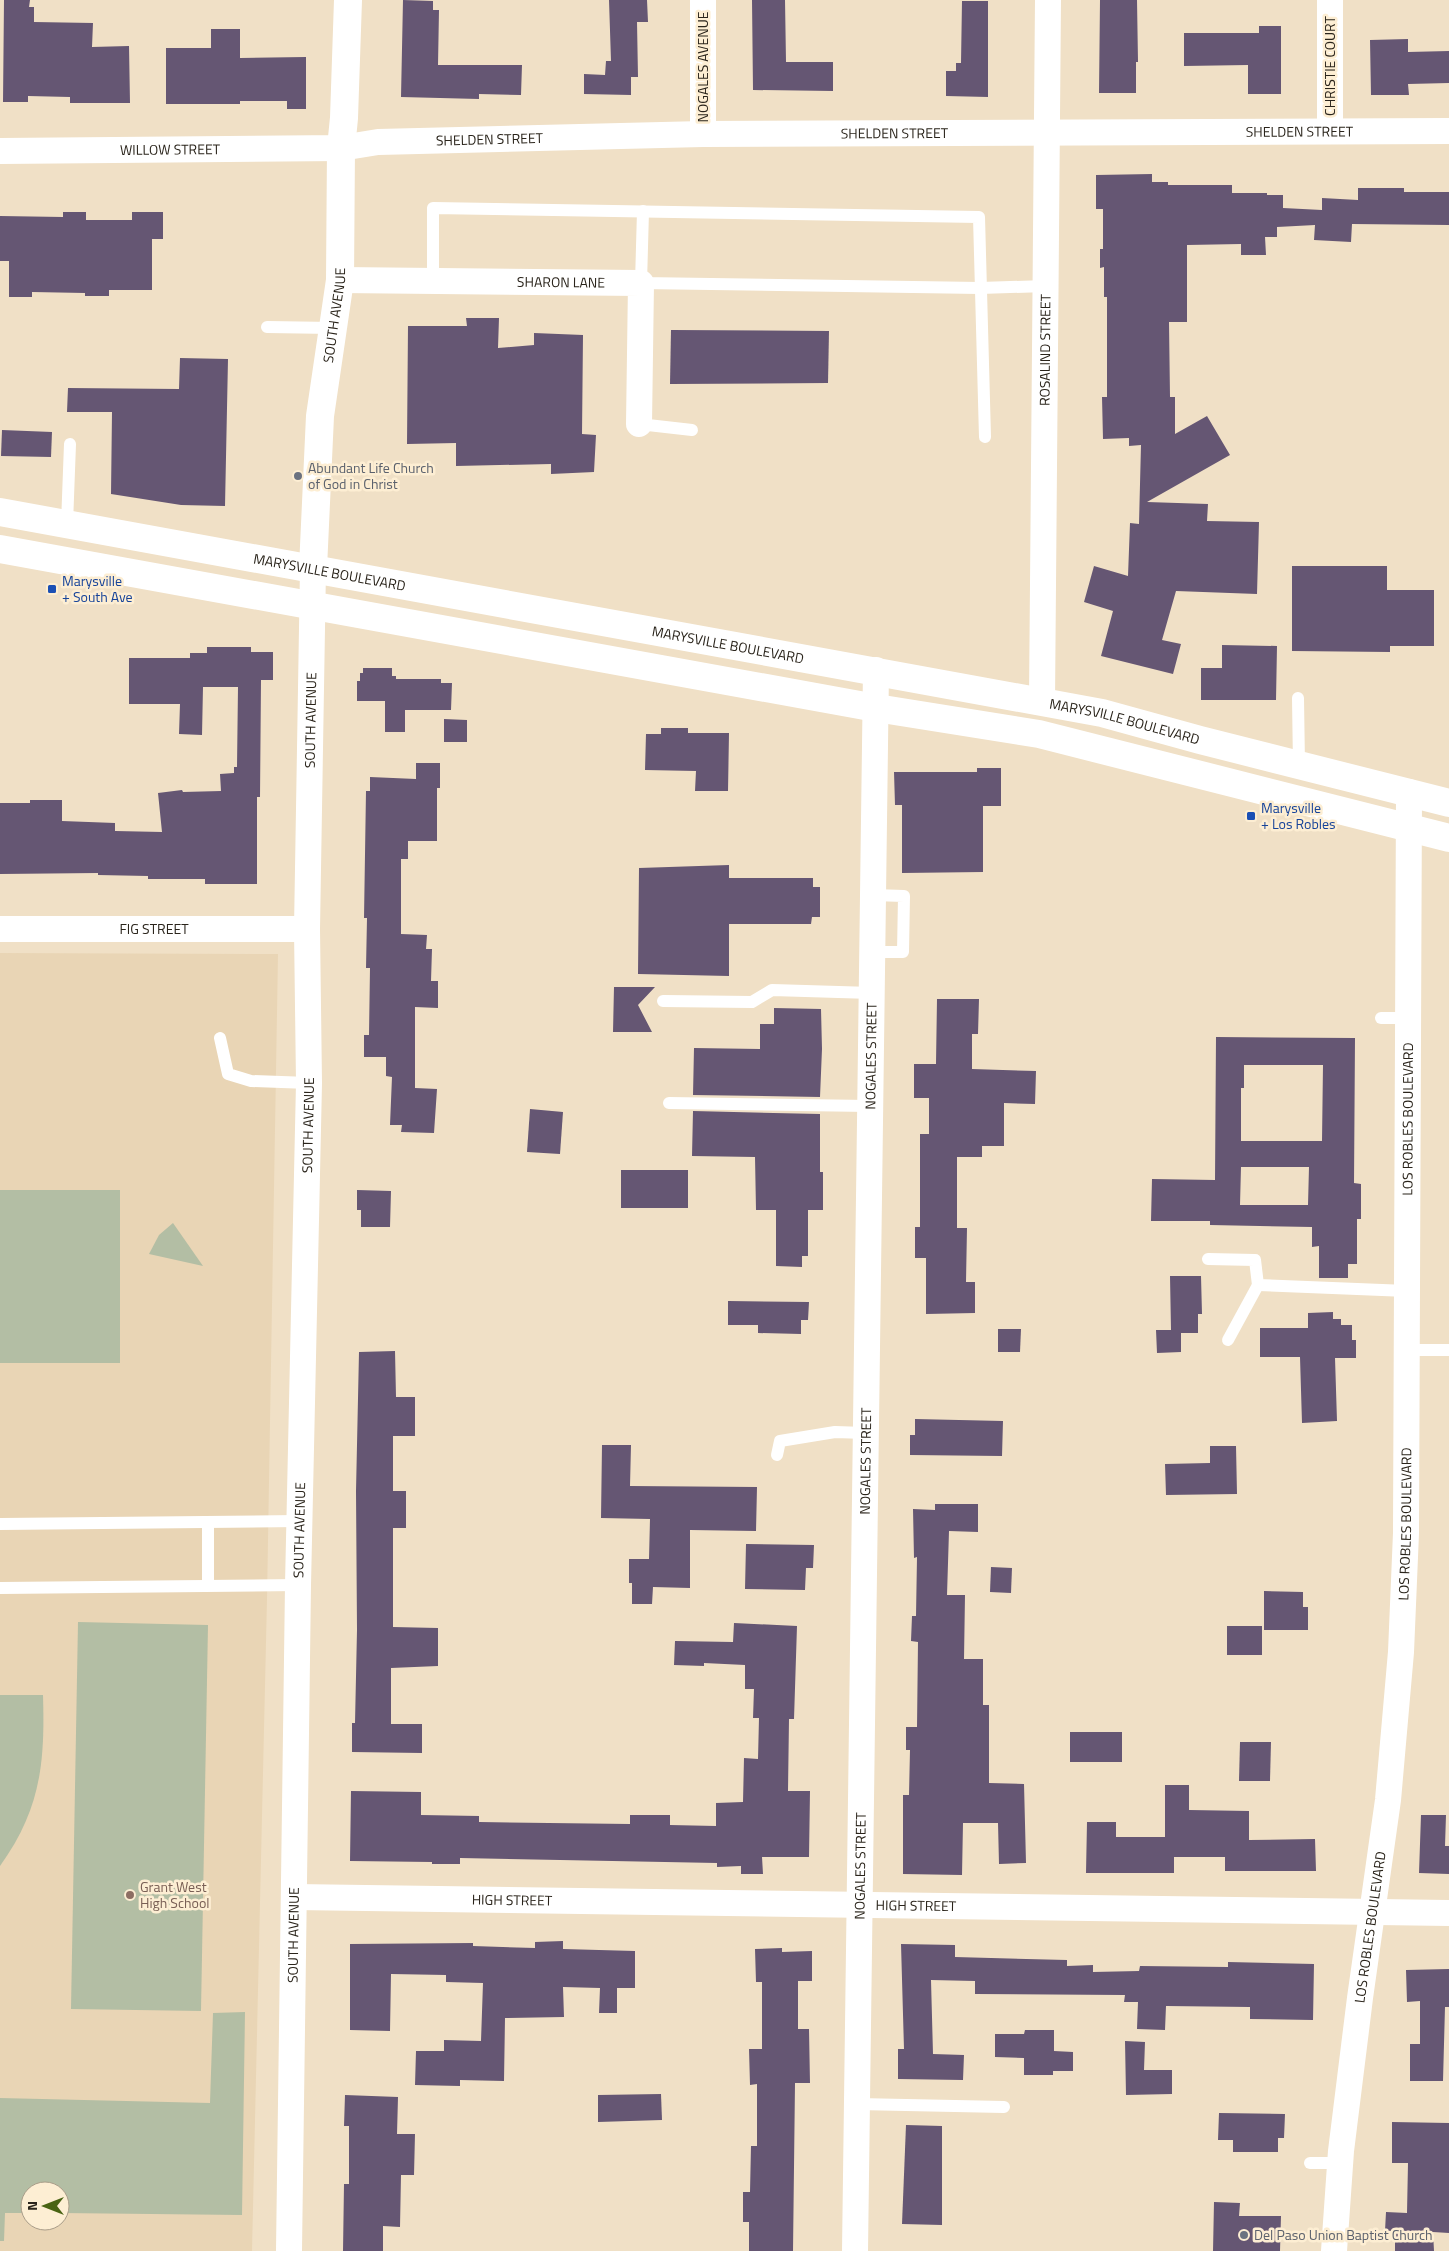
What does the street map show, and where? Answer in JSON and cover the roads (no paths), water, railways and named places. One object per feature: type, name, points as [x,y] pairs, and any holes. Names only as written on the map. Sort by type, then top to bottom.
[{"type":"main road","name":"SOUTH AVENUE","points":[[312,568],[320,416],[340,280],[341,148],[344,118],[348,0]]},
{"type":"main road","name":"MARYSVILLE BOULEVARD","points":[[0,512],[1102,712],[1449,803]]},
{"type":"main road","points":[[0,549],[876,708],[1039,734],[1449,838]]},
{"type":"main road","points":[[499,639],[506,632],[514,629],[570,634],[592,632],[606,621],[618,635],[658,650],[682,656],[690,661],[704,676]]},
{"type":"main road","points":[[1039,734],[1042,701]]},
{"type":"street","name":"NOGALES AVENUE","points":[[703,134],[704,0]]},
{"type":"street","name":"ROSALIND STREET","points":[[1042,701],[1048,0]]},
{"type":"street","name":"CHRISTIE COURT","points":[[1330,0],[1330,131]]},
{"type":"street","name":"SHELDEN STREET","points":[[341,148],[378,142],[703,134],[1449,131]]},
{"type":"street","name":"WILLOW STREET","points":[[0,151],[341,148]]},
{"type":"street","name":"SHARON LANE","points":[[340,280],[641,283]]},
{"type":"street","points":[[639,424],[641,283]]},
{"type":"street","name":"SOUTH AVENUE","points":[[289,2251],[298,1585],[309,1083],[308,929],[312,568]]},
{"type":"street","name":"NOGALES STREET","points":[[855,2251],[876,670]]},
{"type":"street","name":"LOS ROBLES BOULEVARD","points":[[1334,2251],[1340,2163],[1360,1998],[1388,1800],[1402,1645],[1406,1533],[1409,792]]},
{"type":"street","name":"FIG STREET","points":[[0,929],[308,929]]},
{"type":"street","name":"HIGH STREET","points":[[294,1897],[1449,1913]]},
{"type":"lane","points":[[433,281],[433,208],[978,217],[985,437]]},
{"type":"lane","points":[[643,211],[641,283],[980,288],[1046,286]]},
{"type":"lane","points":[[267,328],[333,328]]},
{"type":"lane","points":[[639,424],[692,430]]},
{"type":"lane","points":[[67,524],[70,444]]},
{"type":"lane","points":[[1298,698],[1299,765]]},
{"type":"lane","points":[[872,952],[903,952],[904,896],[873,895]]},
{"type":"lane","points":[[663,1001],[752,1002],[772,990],[872,993]]},
{"type":"lane","points":[[1380,1018],[1408,1018]]},
{"type":"lane","points":[[220,1038],[228,1074],[251,1081],[309,1083]]},
{"type":"lane","points":[[669,1103],[870,1106]]},
{"type":"lane","points":[[1208,1259],[1255,1260],[1258,1285],[1228,1340]]},
{"type":"lane","points":[[1258,1285],[1407,1291]]},
{"type":"lane","points":[[1406,1350],[1449,1350]]},
{"type":"lane","points":[[777,1455],[780,1441],[835,1432],[866,1432]]},
{"type":"lane","points":[[0,1524],[300,1521]]},
{"type":"lane","points":[[208,1522],[208,1585]]},
{"type":"lane","points":[[0,1588],[298,1585]]},
{"type":"lane","points":[[857,2104],[1004,2107]]},
{"type":"lane","points":[[1310,2163],[1340,2163]]},
{"type":"place","name":"Abundant Life Church of God in Christ","points":[[298,476]]},
{"type":"place","name":"Marysville + South Ave","points":[[52,589]]},
{"type":"place","name":"Marysville + Los Robles","points":[[1251,816]]},
{"type":"place","name":"Grant West High School","points":[[130,1895]]},
{"type":"place","name":"Del Paso Union Baptist Church","points":[[1244,2235]]}]
